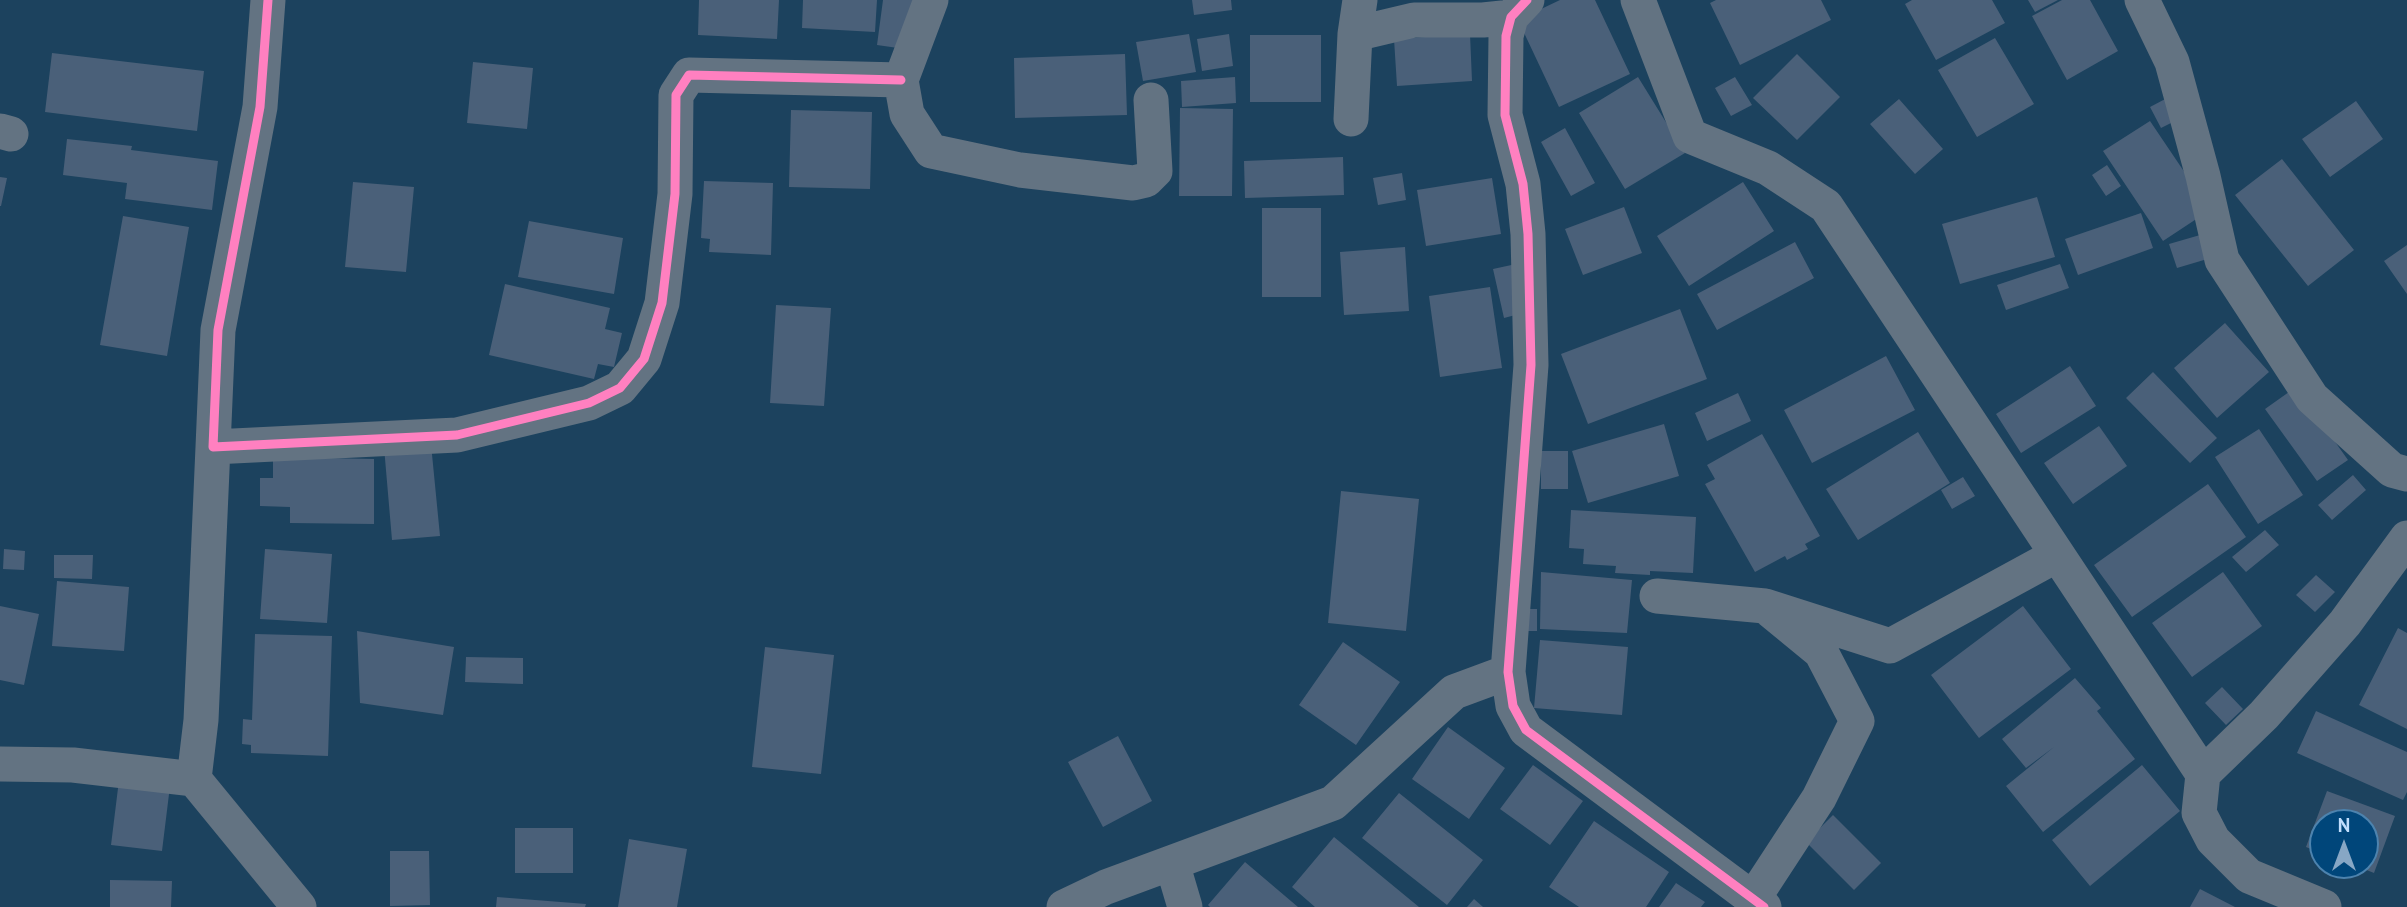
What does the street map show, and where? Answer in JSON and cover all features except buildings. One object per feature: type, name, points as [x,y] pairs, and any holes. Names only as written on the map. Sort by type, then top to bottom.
[{"type":"street","points":[[194,779],[201,720],[218,331],[260,107],[268,0]]},
{"type":"street","points":[[931,0],[901,80],[907,114],[931,151],[1020,170],[1133,183],[1146,180],[1155,171],[1151,100]]},
{"type":"street","points":[[1351,119],[1355,34],[1360,0]]},
{"type":"street","points":[[1637,0],[1690,136],[1768,168],[1826,206],[2203,774],[2199,813],[2213,840],[2249,876],[2324,907]]},
{"type":"street","points":[[2142,0],[2172,62],[2203,176],[2222,260],[2312,398],[2392,470],[2407,474]]},
{"type":"street","points":[[1355,34],[1414,20],[1483,20],[1519,8]]},
{"type":"street","points":[[1519,8],[1506,36],[1505,115],[1523,184],[1528,234],[1531,365],[1508,671],[1513,706],[1526,730],[1759,903],[1819,798],[1857,721],[1821,652],[1765,606]]},
{"type":"street","points":[[213,447],[457,435],[589,403],[620,388],[644,359],[662,303],[675,194],[676,95],[690,75],[901,80]]},
{"type":"street","points":[[2203,774],[2264,715],[2345,623],[2407,538]]},
{"type":"street","points":[[1657,596],[1765,606],[1890,646],[2057,555]]},
{"type":"street","points":[[1064,907],[1106,887],[1333,803],[1454,692],[1508,671]]},
{"type":"street","points":[[0,764],[73,765],[194,779],[299,907]]},
{"type":"street","points":[[1172,863],[1185,907]]},
{"type":"cycle path","points":[[268,0],[260,107],[218,330],[213,447],[457,435],[589,403],[620,388],[644,359],[662,303],[675,194],[676,95],[689,75],[901,80]]},
{"type":"cycle path","points":[[1527,0],[1511,17],[1506,36],[1505,115],[1523,184],[1528,234],[1531,365],[1508,672],[1513,706],[1526,730],[1764,907]]}]
